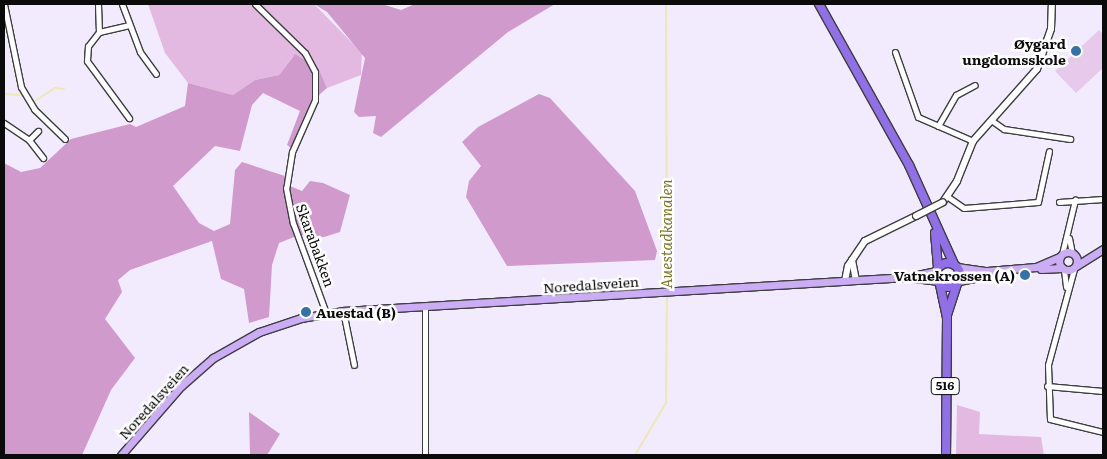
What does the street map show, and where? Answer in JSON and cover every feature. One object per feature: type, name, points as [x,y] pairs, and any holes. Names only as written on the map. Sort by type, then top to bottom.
[{"type":"main road","name":"516","points":[[819,4],[909,165],[956,265],[958,283],[946,317]]},
{"type":"main road","name":"516","points":[[933,218],[937,269],[946,317],[946,455]]},
{"type":"main road","points":[[937,269],[956,265],[988,271],[1028,268],[1061,255],[1101,250]]},
{"type":"main road","points":[[939,283],[958,283],[1075,267],[1101,250]]},
{"type":"main road","points":[[1073,254],[1075,267]]},
{"type":"main road","points":[[1061,255],[1063,269]]},
{"type":"main road","name":"Noredalsveien","points":[[121,455],[180,386],[220,353],[270,327],[326,313],[908,277],[937,269]]},
{"type":"main road","name":"Noredalsveien","points":[[908,277],[939,283]]},
{"type":"street","points":[[4,4],[21,87],[34,109],[65,139]]},
{"type":"street","points":[[98,4],[99,32]]},
{"type":"street","points":[[122,4],[129,25],[156,74]]},
{"type":"street","name":"Skarabakken","points":[[255,4],[305,53],[315,72],[315,100],[290,160],[286,188],[293,223],[326,313]]},
{"type":"street","points":[[845,281],[852,260],[865,241],[943,202],[948,197],[972,141],[1028,82],[1040,62],[1050,29],[1052,4]]},
{"type":"street","points":[[129,25],[99,32],[88,46],[87,61],[129,118]]},
{"type":"street","points":[[895,52],[918,117],[972,141]]},
{"type":"street","points":[[938,126],[956,95],[975,86]]},
{"type":"street","points":[[990,120],[1004,129],[1070,139]]},
{"type":"street","points":[[4,123],[29,140],[43,158]]},
{"type":"street","points":[[29,140],[38,131]]},
{"type":"street","points":[[948,197],[964,208],[1038,202],[1049,151]]},
{"type":"street","points":[[1059,202],[1103,199]]},
{"type":"street","points":[[1061,255],[1069,238],[1075,200]]},
{"type":"street","points":[[1069,238],[1073,254]]},
{"type":"street","points":[[852,260],[856,280]]},
{"type":"street","points":[[1075,267],[1066,288],[1047,386],[1051,421],[1103,432]]},
{"type":"street","points":[[1063,269],[1066,288]]},
{"type":"street","points":[[425,455],[426,306]]},
{"type":"street","points":[[343,311],[354,364]]},
{"type":"street","points":[[1047,386],[1103,392]]},
{"type":"shaded area","points":[[148,4],[314,4],[362,53],[361,75],[327,88],[319,69],[293,56],[279,75],[255,80],[233,95],[188,83],[165,53]]},
{"type":"shaded area","points":[[314,4],[382,4],[401,10],[415,4],[555,4],[508,32],[381,137],[373,133],[376,116],[359,117],[354,112],[365,58],[327,12]]},
{"type":"shaded area","points":[[1099,30],[1103,34],[1103,68],[1076,93],[1055,71]]},
{"type":"shaded area","points":[[295,54],[319,69],[327,88],[320,94],[295,151],[287,145],[300,111],[263,93],[252,105],[240,151],[215,146],[173,186],[199,223],[214,231],[230,224],[235,170],[242,162],[288,177],[290,186],[302,191],[310,181],[323,183],[350,195],[340,232],[324,237],[299,235],[279,243],[272,265],[269,317],[249,323],[244,289],[221,279],[212,241],[130,270],[118,280],[122,292],[105,319],[135,358],[111,390],[82,455],[4,455],[4,163],[21,172],[40,168],[71,139],[130,124],[136,127],[185,106],[188,83],[233,95],[255,80],[279,75]]},
{"type":"shaded area","points":[[539,94],[550,98],[635,191],[657,251],[655,260],[507,266],[466,197],[469,181],[481,166],[462,142],[478,127]]},
{"type":"shaded area","points":[[957,405],[980,412],[979,434],[1041,437],[1044,455],[956,455]]},
{"type":"shaded area","points":[[249,412],[280,434],[267,455],[250,455]]},
{"type":"waterway","name":"Auestadkanalen","points":[[666,4],[667,289]]},
{"type":"waterway","points":[[35,101],[55,88],[64,89]]},
{"type":"waterway","points":[[7,94],[20,95]]},
{"type":"waterway","name":"Auestadkanalen","points":[[635,455],[666,403],[667,293]]},
{"type":"place","name":"Øygard ungdomsskole","points":[[1076,51]]},
{"type":"place","name":"Vatnekrossen (A)","points":[[1025,275]]},
{"type":"place","name":"Auestad (B)","points":[[306,312]]}]
